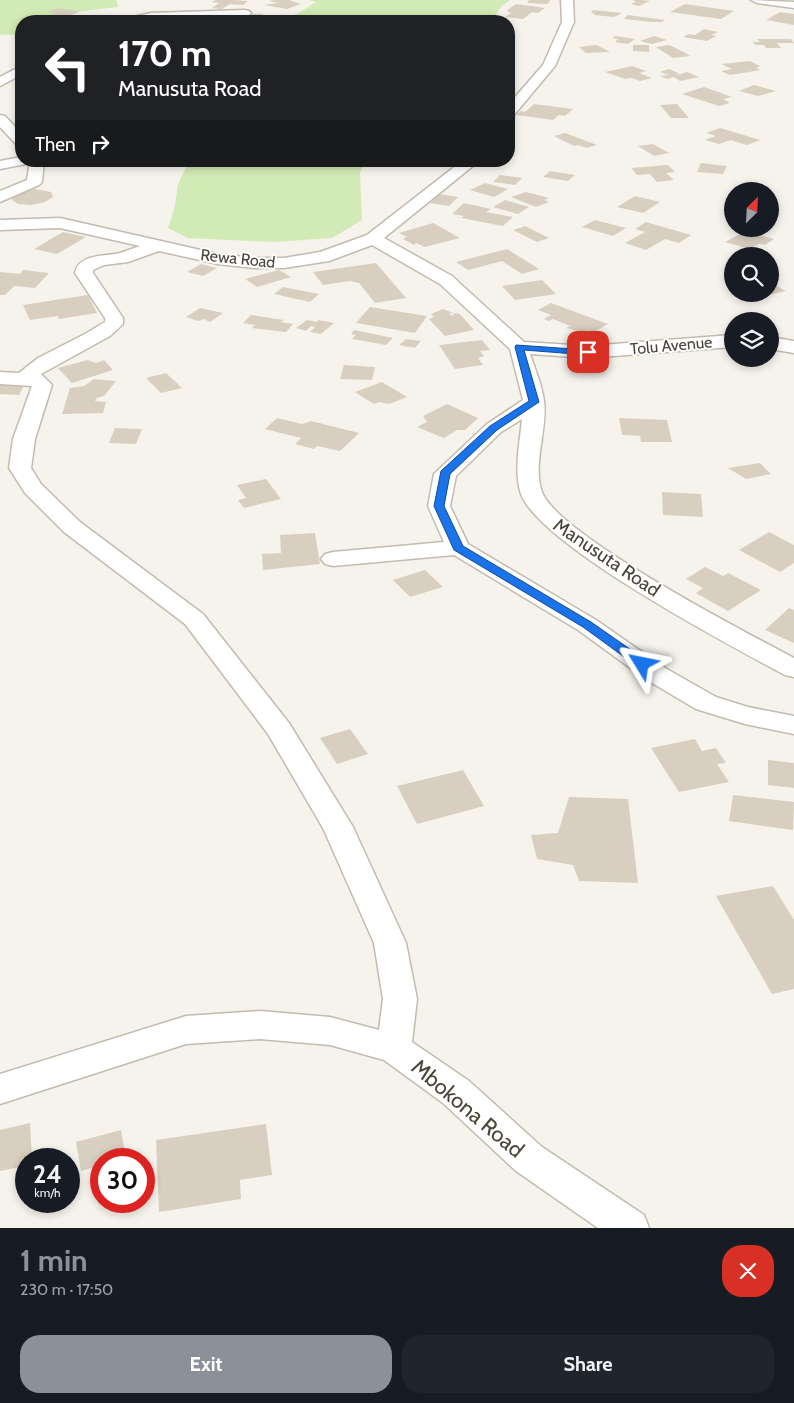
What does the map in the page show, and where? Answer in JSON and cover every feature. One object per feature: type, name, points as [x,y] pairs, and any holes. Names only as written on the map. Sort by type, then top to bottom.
[{"type":"street","points":[[515,105],[549,66],[568,22],[567,0]]},
{"type":"street","points":[[757,0],[794,5]]},
{"type":"street","points":[[174,15],[244,12]]},
{"type":"street","points":[[0,82],[15,73]]},
{"type":"street","points":[[0,120],[15,135]]},
{"type":"street","points":[[0,165],[15,162]]},
{"type":"street","points":[[0,197],[34,182],[36,167]]},
{"type":"street","name":"Rewa Road","points":[[2,220],[60,223],[83,227],[156,246],[218,259],[254,263],[284,263],[323,257],[373,239],[464,167]]},
{"type":"street","points":[[373,239],[446,280],[519,347]]},
{"type":"street","points":[[13,378],[100,336],[114,324],[114,318],[84,273],[85,267],[100,260],[122,258],[156,246]]},
{"type":"street","name":"Tolu Avenue","points":[[519,347],[588,352],[724,342]]},
{"type":"street","points":[[779,344],[794,346]]},
{"type":"street","name":"Manusuta Road","points":[[519,347],[534,402],[528,466],[531,492],[544,512],[573,538],[643,583],[700,618],[794,670]]},
{"type":"street","points":[[13,378],[36,379],[42,385],[24,439],[20,468],[33,488],[72,527],[194,618],[279,729],[338,827],[390,943],[400,999],[394,1048]]},
{"type":"street","points":[[534,402],[494,428],[445,474],[439,506],[458,548],[587,625],[656,674],[706,703],[745,715],[794,725]]},
{"type":"street","points":[[333,558],[458,548]]},
{"type":"street","name":"Mbokona Road","points":[[0,1089],[186,1030],[260,1025],[330,1031],[394,1048],[456,1092],[529,1159],[630,1228]]},
{"type":"green space","points":[[0,0],[116,0],[118,7],[76,12],[70,15],[15,15],[15,34],[0,35]]},
{"type":"green space","points":[[308,0],[510,0],[501,7],[495,15],[294,15],[316,2]]},
{"type":"green space","points":[[186,167],[363,167],[360,172],[362,220],[332,238],[274,242],[188,238],[168,228],[175,206],[178,184]]},
{"type":"building","points":[[215,0],[248,1],[243,5],[230,4],[222,9],[212,8],[219,3],[212,2]]},
{"type":"building","points":[[289,0],[301,4],[287,9],[264,5],[278,3],[269,1]]},
{"type":"building","points":[[529,0],[550,0],[548,4],[527,3]]},
{"type":"building","points":[[633,0],[650,1],[639,6],[631,4],[636,2]]},
{"type":"building","points":[[516,4],[545,8],[538,13],[532,12],[523,19],[515,18],[515,15],[508,15],[511,13],[506,11]]},
{"type":"building","points":[[685,4],[734,11],[721,19],[670,12]]},
{"type":"building","points":[[58,8],[79,12],[71,15],[52,15],[56,13],[48,12]]},
{"type":"building","points":[[593,10],[622,13],[614,17],[594,15],[591,13]]},
{"type":"building","points":[[780,12],[794,14],[794,25],[766,20]]},
{"type":"building","points":[[240,14],[263,14],[263,15]]},
{"type":"building","points":[[628,15],[665,20],[662,22],[651,22],[624,19]]},
{"type":"building","points":[[704,29],[718,32],[711,35],[716,36],[707,41],[683,37],[688,34],[695,35]]},
{"type":"building","points":[[615,36],[635,39],[628,44],[615,42],[618,39],[612,38]]},
{"type":"building","points":[[654,36],[667,40],[652,44],[640,41]]},
{"type":"building","points":[[757,39],[791,39],[794,43],[777,43],[781,48],[766,48],[764,45],[756,45],[753,42],[760,42]]},
{"type":"building","points":[[597,45],[610,52],[586,53],[579,47]]},
{"type":"building","points":[[633,45],[649,45],[649,52],[633,51]]},
{"type":"building","points":[[669,45],[690,56],[673,58],[656,47]]},
{"type":"building","points":[[750,61],[760,66],[756,68],[761,70],[730,75],[721,71],[732,69],[721,64]]},
{"type":"building","points":[[632,66],[646,71],[639,73],[652,78],[640,81],[632,78],[625,79],[605,72]]},
{"type":"building","points":[[669,69],[678,73],[677,75],[687,72],[699,77],[680,81],[674,77],[667,79],[659,76],[669,75],[660,72]]},
{"type":"building","points":[[754,85],[776,91],[758,96],[739,91]]},
{"type":"building","points":[[704,87],[732,97],[723,99],[730,103],[719,106],[682,94]]},
{"type":"building","points":[[534,104],[573,109],[565,116],[559,115],[553,120],[517,115],[521,111],[525,112]]},
{"type":"building","points":[[677,104],[689,118],[671,118],[660,105]]},
{"type":"building","points":[[720,128],[760,140],[747,145],[731,140],[719,144],[705,140],[716,136],[706,133]]},
{"type":"building","points":[[565,133],[597,145],[587,148],[578,145],[574,146],[554,136]]},
{"type":"building","points":[[653,144],[669,153],[654,156],[638,146]]},
{"type":"building","points":[[701,163],[727,166],[723,174],[697,172]]},
{"type":"building","points":[[668,165],[675,172],[666,173],[674,180],[657,182],[650,174],[637,175],[631,168]]},
{"type":"building","points":[[550,171],[575,175],[568,181],[543,177]]},
{"type":"building","points":[[500,175],[522,178],[515,185],[493,182]]},
{"type":"building","points":[[485,183],[508,189],[494,197],[470,190]]},
{"type":"building","points":[[34,189],[51,192],[53,197],[45,202],[31,205],[18,204],[12,200],[13,195]]},
{"type":"building","points":[[526,192],[549,198],[544,200],[549,202],[536,207],[511,197]]},
{"type":"building","points":[[439,194],[458,197],[449,206],[430,203]]},
{"type":"building","points":[[635,196],[660,202],[643,213],[617,207]]},
{"type":"building","points":[[505,200],[529,207],[518,214],[493,207]]},
{"type":"building","points":[[464,203],[491,209],[486,212],[513,217],[503,226],[461,218],[464,216],[452,214]]},
{"type":"building","points":[[595,220],[626,228],[613,236],[582,227]]},
{"type":"building","points":[[646,222],[691,235],[679,243],[665,239],[646,250],[625,243],[645,232],[635,229]]},
{"type":"building","points":[[433,223],[460,238],[425,247],[416,243],[414,245],[403,239],[407,237],[399,233]]},
{"type":"building","points":[[525,226],[549,238],[537,242],[513,230]]},
{"type":"building","points":[[63,232],[86,237],[57,254],[34,249]]},
{"type":"building","points":[[732,238],[774,239],[765,245],[759,244],[753,247],[742,247],[725,242]]},
{"type":"building","points":[[507,249],[539,269],[522,274],[502,261],[468,270],[456,262]]},
{"type":"building","points":[[376,263],[406,298],[375,303],[359,283],[350,281],[323,285],[313,272]]},
{"type":"building","points":[[201,264],[217,268],[203,276],[187,272]]},
{"type":"building","points":[[23,270],[49,273],[35,288],[14,286],[5,295],[0,295],[0,272],[20,274]]},
{"type":"building","points":[[279,270],[291,277],[257,287],[245,279]]},
{"type":"building","points":[[542,280],[556,294],[515,300],[502,286]]},
{"type":"building","points":[[283,287],[319,294],[310,302],[274,294]]},
{"type":"building","points":[[779,287],[786,291],[779,293]]},
{"type":"building","points":[[88,295],[97,313],[59,319],[58,316],[30,320],[23,305]]},
{"type":"building","points":[[551,303],[608,324],[594,332],[588,330],[587,333],[566,328],[570,326],[553,319],[549,321],[544,319],[551,315],[538,310]]},
{"type":"building","points":[[370,307],[427,316],[415,333],[356,323]]},
{"type":"building","points":[[200,308],[223,313],[210,322],[204,319],[198,321],[186,317]]},
{"type":"building","points":[[443,309],[453,313],[449,314],[453,316],[454,313],[460,314],[474,330],[445,336],[429,319],[434,317],[431,314]]},
{"type":"building","points":[[251,315],[284,320],[280,322],[293,324],[286,332],[252,328],[255,325],[243,323]]},
{"type":"building","points":[[307,320],[334,323],[321,334],[310,332],[315,327],[311,326],[306,331],[296,328]]},
{"type":"building","points":[[354,330],[393,338],[386,345],[352,339],[356,335],[351,334]]},
{"type":"building","points":[[406,339],[421,341],[415,348],[399,345]]},
{"type":"building","points":[[482,340],[490,350],[480,351],[484,356],[478,358],[483,365],[455,369],[439,345]]},
{"type":"building","points":[[88,360],[96,363],[104,360],[113,370],[72,383],[58,368]]},
{"type":"building","points":[[344,365],[375,367],[372,380],[340,379]]},
{"type":"building","points":[[166,373],[182,388],[161,393],[146,378]]},
{"type":"building","points":[[94,379],[116,381],[104,396],[97,398],[95,401],[106,402],[103,413],[62,414],[70,388],[84,386]]},
{"type":"building","points":[[382,382],[407,397],[389,404],[380,402],[374,404],[355,392]]},
{"type":"building","points":[[0,383],[25,384],[19,395],[0,394]]},
{"type":"building","points":[[447,404],[478,418],[465,430],[457,430],[444,438],[417,427],[427,422],[423,416]]},
{"type":"building","points":[[277,418],[302,424],[311,421],[359,433],[340,451],[317,446],[314,449],[295,444],[301,438],[265,429]]},
{"type":"building","points":[[619,418],[667,420],[672,442],[641,442],[640,436],[622,435]]},
{"type":"building","points":[[115,428],[142,429],[136,444],[109,443]]},
{"type":"building","points":[[760,463],[771,474],[746,479],[728,468]]},
{"type":"building","points":[[266,479],[281,499],[244,508],[238,500],[246,498],[237,485]]},
{"type":"building","points":[[662,492],[701,494],[703,517],[663,515]]},
{"type":"building","points":[[769,532],[794,545],[794,563],[780,572],[739,550]]},
{"type":"building","points":[[315,533],[320,564],[263,570],[262,554],[281,553],[280,535]]},
{"type":"building","points":[[705,567],[723,576],[728,573],[761,590],[728,611],[696,593],[703,588],[686,579]]},
{"type":"building","points":[[425,570],[443,587],[410,597],[393,580]]},
{"type":"building","points":[[789,608],[794,610],[794,643],[765,630]]},
{"type":"building","points":[[350,729],[368,754],[337,764],[320,738]]},
{"type":"building","points":[[695,739],[702,751],[716,748],[726,763],[717,764],[729,782],[679,792],[651,748]]},
{"type":"building","points":[[768,760],[794,763],[794,788],[768,785]]},
{"type":"building","points":[[463,770],[484,806],[417,824],[397,786]]},
{"type":"building","points":[[733,795],[794,802],[793,830],[729,821]]},
{"type":"building","points":[[569,797],[628,799],[638,883],[579,881],[573,865],[537,859],[531,835],[558,833]]},
{"type":"building","points":[[773,886],[794,920],[794,989],[772,994],[716,896]]},
{"type":"building","points":[[30,1123],[31,1148],[15,1148],[15,1168],[0,1171],[0,1130]]},
{"type":"building","points":[[266,1124],[272,1175],[240,1180],[241,1199],[159,1212],[156,1140]]},
{"type":"building","points":[[121,1130],[124,1148],[90,1148],[90,1168],[81,1171],[80,1148],[77,1148],[76,1142]]},
{"type":"route","points":[[588,352],[519,347],[534,402],[494,428],[445,474],[439,506],[458,548],[587,625],[642,664]]}]
